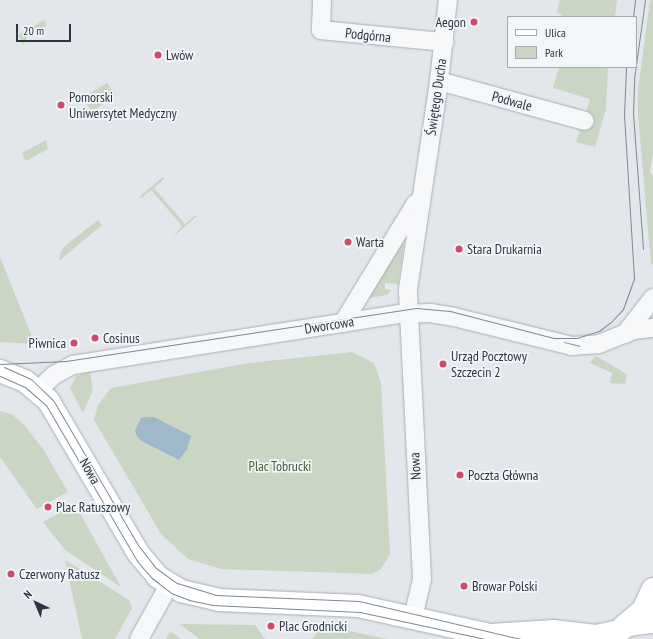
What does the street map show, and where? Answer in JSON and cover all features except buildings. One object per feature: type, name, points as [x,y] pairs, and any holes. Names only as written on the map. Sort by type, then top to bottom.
[{"type":"street","name":"Podgórna","points":[[322,0],[321,30],[444,42]]},
{"type":"street","name":"Świętego Ducha","points":[[408,313],[408,289],[421,193],[439,81],[448,0]]},
{"type":"street","name":"Podwale","points":[[439,81],[585,121]]},
{"type":"street","name":"Świętego Ducha","points":[[343,323],[421,193]]},
{"type":"street","name":"Dworcowa","points":[[624,334],[653,298]]},
{"type":"street","name":"Dworcowa","points":[[38,390],[54,375],[73,365],[408,313],[430,313],[454,317],[553,343],[572,346],[599,344],[638,329],[653,328]]},
{"type":"street","name":"Nowa","points":[[408,313],[422,579],[414,618]]},
{"type":"street","name":"Nowa","points":[[0,371],[23,379],[38,390],[58,414],[138,553],[153,572],[169,585],[193,596],[212,600],[343,604],[414,618],[493,637],[537,635],[587,636],[615,633],[653,622]]},
{"type":"street","points":[[139,639],[169,585]]},
{"type":"street","points":[[615,633],[643,610],[653,589]]},
{"type":"green space","points":[[560,0],[617,0],[615,16],[562,16],[557,11]]},
{"type":"green space","points":[[650,0],[653,0],[653,153],[650,172],[653,177],[653,264],[651,265],[638,113],[638,90]]},
{"type":"green space","points":[[44,20],[47,25],[28,35],[23,45],[18,35]]},
{"type":"green space","points":[[559,68],[608,68],[606,109],[595,147],[576,142],[590,99],[553,88]]},
{"type":"green space","points":[[107,83],[115,95],[92,112],[83,97]]},
{"type":"green space","points":[[46,140],[48,149],[26,161],[22,153]]},
{"type":"green space","points":[[163,177],[164,179],[154,188],[185,224],[194,216],[197,216],[173,237],[182,226],[151,190],[142,198],[139,197]]},
{"type":"green space","points":[[98,220],[102,225],[59,261],[61,251],[67,244]]},
{"type":"green space","points":[[402,243],[404,245],[398,284],[385,283],[385,289],[391,290],[387,295],[369,298],[366,295]]},
{"type":"green space","points":[[0,257],[33,339],[35,344],[0,342]]},
{"type":"green space","name":"Plac Tobrucki","points":[[352,352],[374,363],[381,383],[390,554],[381,569],[372,574],[221,569],[188,559],[161,534],[94,420],[98,405],[111,388],[249,363]]},
{"type":"green space","points":[[596,356],[627,374],[625,384],[610,383],[612,373],[590,363]]},
{"type":"green space","points":[[90,372],[93,390],[83,413],[70,388],[76,376]]},
{"type":"green space","points":[[0,411],[13,415],[25,426],[43,449],[68,492],[37,509],[0,457]]},
{"type":"green space","points":[[75,504],[121,587],[65,550],[43,522]]},
{"type":"green space","points":[[65,560],[129,600],[132,608],[115,639],[82,639]]},
{"type":"green space","points":[[179,624],[255,625],[265,639],[200,639]]},
{"type":"green space","points":[[322,627],[345,630],[387,639],[312,639]]},
{"type":"green space","points":[[170,631],[181,639],[166,639]]},
{"type":"water","points":[[154,417],[191,436],[187,449],[179,460],[141,441],[137,436],[135,431],[141,418]]},
{"type":"tram line","points":[[633,16],[635,0]]},
{"type":"tram line","points":[[637,57],[645,0]]},
{"type":"tram line","points":[[0,364],[66,361],[416,308],[450,311],[554,338],[577,338],[599,331],[611,322],[623,309],[634,278],[624,115],[626,68]]},
{"type":"tram line","points":[[636,68],[633,114],[643,249]]},
{"type":"tram line","points":[[564,342],[580,346]]},
{"type":"tram line","points":[[4,367],[31,379],[53,400],[138,545],[156,568],[177,583],[216,595],[359,601],[521,639]]},
{"type":"tram line","points":[[0,376],[25,387],[46,405],[137,561],[152,578],[171,593],[189,600],[212,605],[360,612],[485,639]]},
{"type":"place","name":"Aegon","points":[[474,22]]},
{"type":"place","name":"Lwów","points":[[158,55]]},
{"type":"place","name":"Pomorski Uniwersytet Medyczny","points":[[61,105]]},
{"type":"place","name":"Warta","points":[[348,242]]},
{"type":"place","name":"Stara Drukarnia","points":[[459,249]]},
{"type":"place","name":"Cosinus","points":[[95,338]]},
{"type":"place","name":"Piwnica","points":[[74,343]]},
{"type":"place","name":"Urząd Pocztowy Szczecin 2","points":[[443,364]]},
{"type":"place","name":"Poczta Główna","points":[[460,475]]},
{"type":"place","name":"Plac Ratuszowy","points":[[48,507]]},
{"type":"place","name":"Czerwony Ratusz","points":[[11,574]]},
{"type":"place","name":"Browar Polski","points":[[464,586]]},
{"type":"place","name":"Plac Grodnicki","points":[[271,626]]}]
